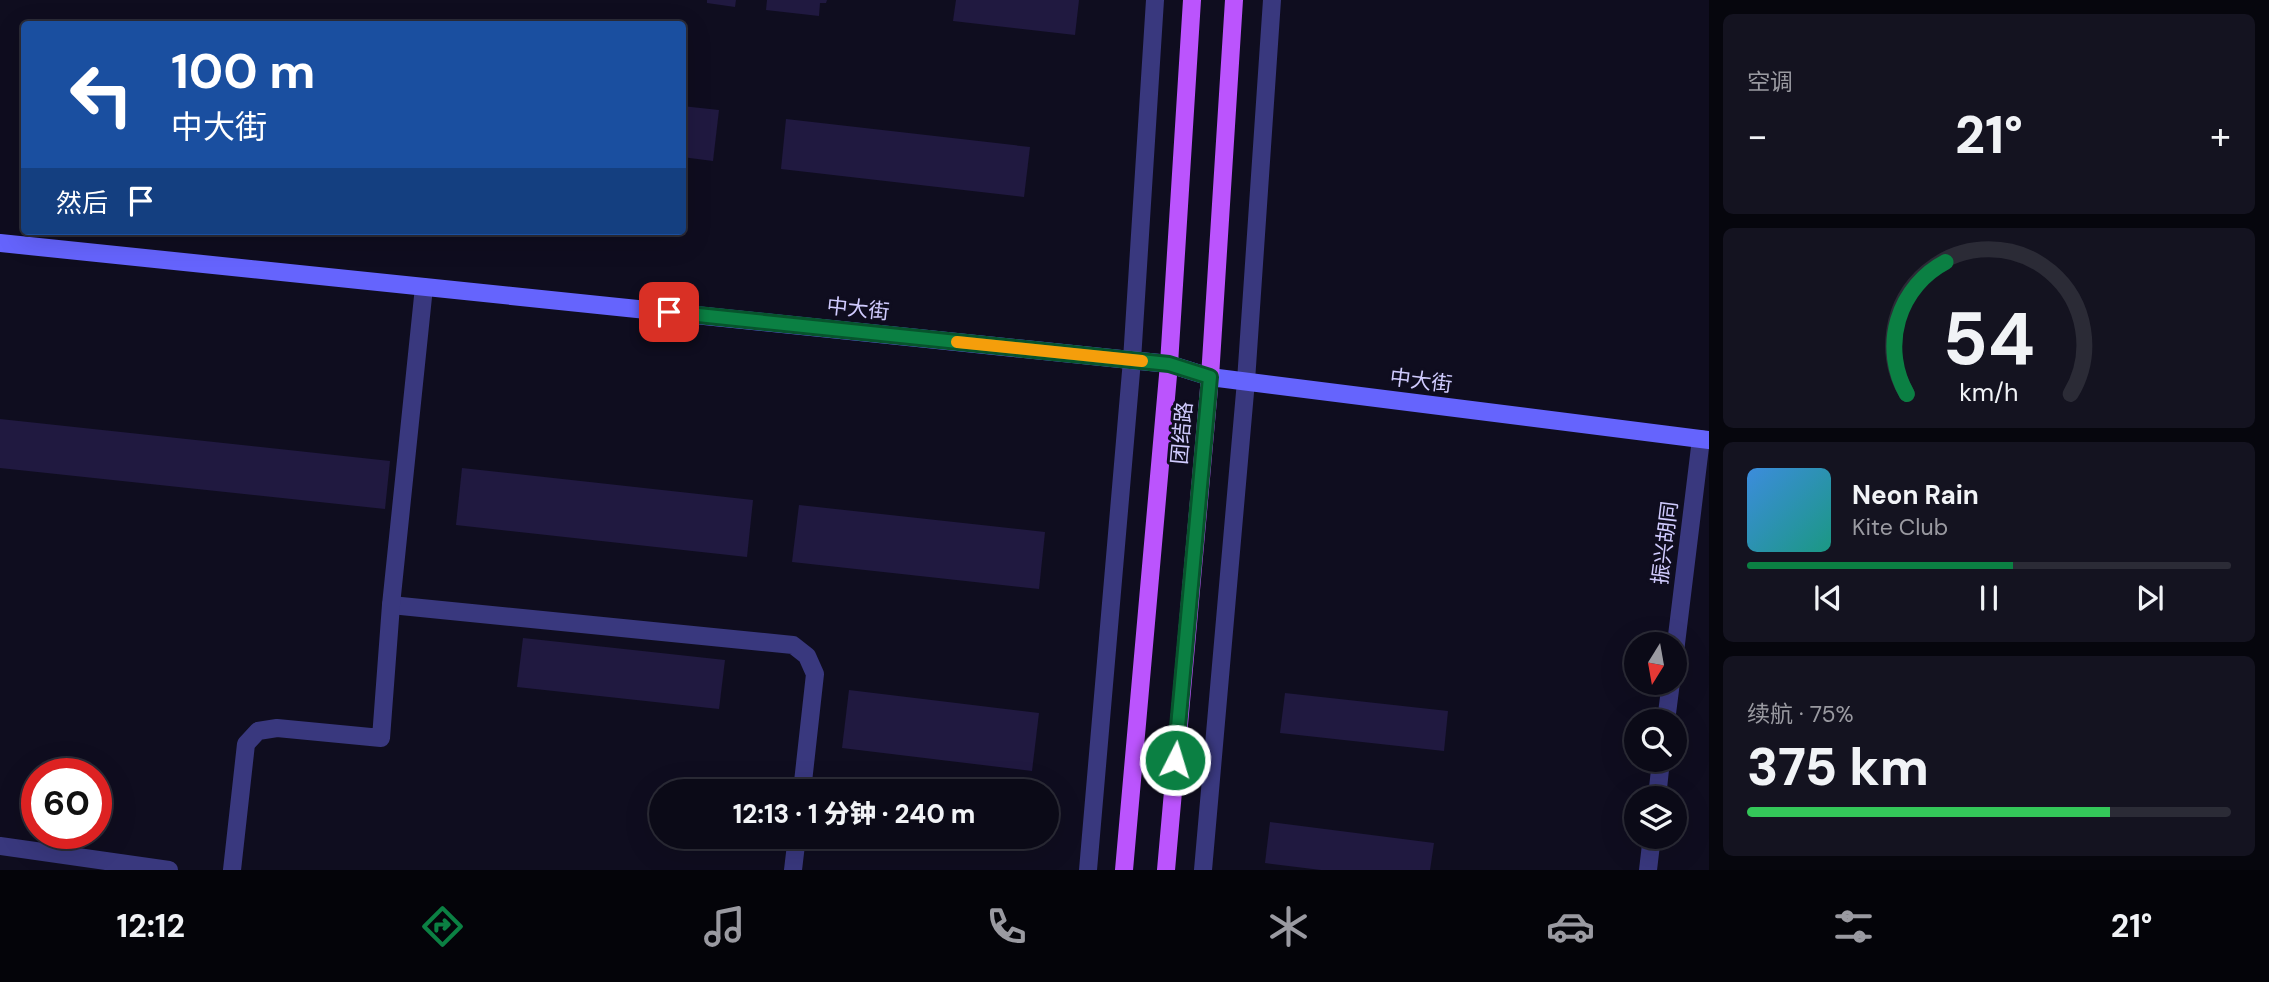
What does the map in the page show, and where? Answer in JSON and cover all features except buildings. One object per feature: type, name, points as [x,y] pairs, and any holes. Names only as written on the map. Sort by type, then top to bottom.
[{"type":"main road","name":"团结路","points":[[1124,870],[1169,364],[1192,0]]},
{"type":"main road","name":"团结路","points":[[1166,870],[1210,377],[1234,0]]},
{"type":"main road","name":"中大街","points":[[0,243],[1169,364],[1210,377],[1705,440]]},
{"type":"street","points":[[1088,870],[1132,360],[1155,0]]},
{"type":"street","points":[[1203,870],[1245,381],[1272,0]]},
{"type":"street","points":[[232,870],[246,744],[257,731],[277,728],[381,738],[391,604],[424,287]]},
{"type":"street","name":"振兴胡同","points":[[1678,632],[1705,440]]},
{"type":"street","points":[[391,604],[793,645],[807,656],[815,674],[803,779]]},
{"type":"street","points":[[0,846],[169,870]]},
{"type":"street","points":[[793,870],[795,849]]},
{"type":"street","points":[[1648,870],[1650,849]]},
{"type":"slow traffic","points":[[957,342],[1142,361]]},
{"type":"route","points":[[669,312],[1169,364],[1210,377],[1175,760]]}]
